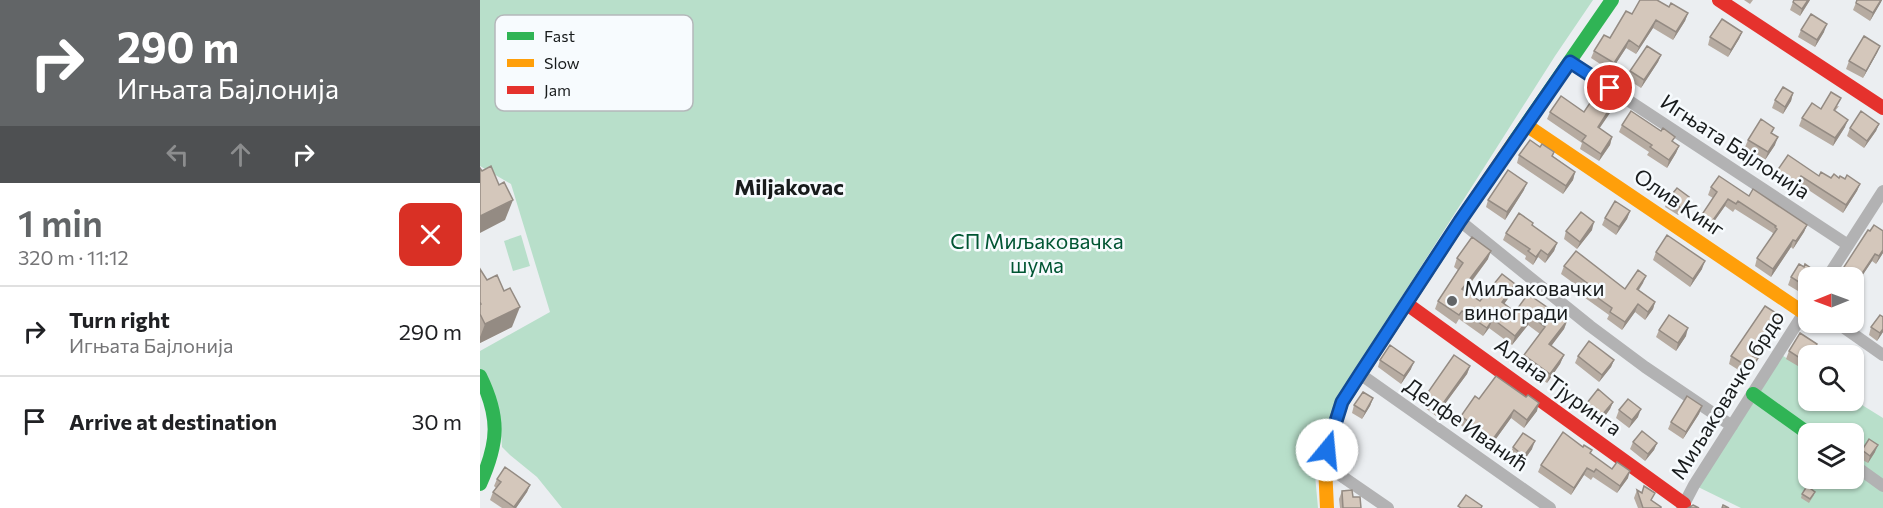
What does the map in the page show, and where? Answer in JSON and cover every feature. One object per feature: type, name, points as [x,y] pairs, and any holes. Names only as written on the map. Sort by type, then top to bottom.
[{"type":"street","points":[[1327,508],[1324,492],[1324,464],[1331,433],[1342,402],[1460,221],[1612,0]]},
{"type":"street","points":[[1719,0],[1883,108]]},
{"type":"street","name":"Игњата Бајлонија","points":[[1570,62],[1848,245]]},
{"type":"street","name":"Олив Кинг","points":[[1526,125],[1798,304]]},
{"type":"street","points":[[1834,267],[1883,192]]},
{"type":"street","points":[[1460,221],[1635,360],[1732,426]]},
{"type":"street","name":"Алана Тјуринга","points":[[1407,304],[1683,506]]},
{"type":"street","name":"Миљаковачко брдо","points":[[1683,506],[1694,484],[1798,324]]},
{"type":"street","points":[[1852,333],[1883,355]]},
{"type":"street","name":"Делфе Иванић","points":[[1360,374],[1550,508]]},
{"type":"street","points":[[480,376],[493,407],[497,433],[493,456],[480,484]]},
{"type":"street","points":[[1753,394],[1798,426]]},
{"type":"street","points":[[1324,464],[1388,508]]},
{"type":"street","points":[[1864,472],[1883,486]]},
{"type":"green space","name":"СП Миљаковачка шума","points":[[480,0],[1593,0],[1401,298],[1324,431],[1315,475],[1318,508],[562,508],[537,477],[502,447],[500,417],[480,370],[480,351],[550,312],[511,184],[480,166]]},
{"type":"green space","points":[[521,235],[530,266],[513,271],[504,241]]},
{"type":"green space","points":[[1777,352],[1798,365],[1798,411],[1864,411],[1864,406],[1883,418],[1883,508],[1741,508],[1694,485]]},
{"type":"building","points":[[1640,0],[1657,0],[1669,7],[1671,3],[1688,13],[1676,32],[1656,20],[1639,47],[1629,40],[1614,63],[1594,51],[1604,35],[1610,38],[1626,11],[1632,14]]},
{"type":"building","points":[[1794,0],[1808,0],[1802,9],[1793,2]]},
{"type":"building","points":[[1857,0],[1881,0],[1873,13],[1856,3]]},
{"type":"building","points":[[1811,14],[1827,24],[1817,40],[1801,30]]},
{"type":"building","points":[[1722,19],[1742,32],[1731,50],[1710,37]]},
{"type":"building","points":[[1864,36],[1880,46],[1866,71],[1849,61]]},
{"type":"building","points":[[1647,46],[1661,55],[1644,80],[1630,71]]},
{"type":"building","points":[[1783,87],[1793,93],[1785,107],[1775,100]]},
{"type":"building","points":[[1600,88],[1616,99],[1598,127],[1612,137],[1601,154],[1582,141],[1586,136],[1550,112],[1561,96],[1584,112]]},
{"type":"building","points":[[1831,92],[1841,98],[1834,110],[1848,120],[1835,138],[1802,118],[1812,103],[1821,109]]},
{"type":"building","points":[[1631,111],[1661,131],[1663,128],[1675,137],[1672,141],[1679,146],[1669,160],[1650,147],[1652,145],[1622,125]]},
{"type":"building","points":[[1861,111],[1879,124],[1867,141],[1850,128]]},
{"type":"building","points":[[1761,119],[1774,128],[1771,133],[1778,137],[1768,152],[1748,140]]},
{"type":"building","points":[[1530,140],[1554,152],[1552,156],[1575,172],[1566,186],[1519,155]]},
{"type":"building","points":[[1788,155],[1819,176],[1821,172],[1831,178],[1834,174],[1845,179],[1847,175],[1860,184],[1846,205],[1801,176],[1796,183],[1777,171]]},
{"type":"building","points":[[491,166],[499,185],[504,182],[513,200],[480,216],[480,168],[482,171]]},
{"type":"building","points":[[1508,170],[1527,183],[1507,212],[1488,200]]},
{"type":"building","points":[[1719,176],[1749,196],[1753,189],[1807,225],[1796,241],[1793,240],[1773,269],[1757,258],[1777,229],[1776,226],[1738,201],[1736,204],[1728,199],[1711,223],[1701,216],[1717,192],[1711,187]]},
{"type":"building","points":[[1677,188],[1689,197],[1681,208],[1668,199]]},
{"type":"building","points":[[1615,201],[1630,211],[1619,227],[1605,218]]},
{"type":"building","points":[[1581,212],[1594,222],[1580,242],[1566,231]]},
{"type":"building","points":[[1519,213],[1557,243],[1548,255],[1541,250],[1536,257],[1528,251],[1530,249],[1506,233]]},
{"type":"building","points":[[1874,225],[1883,231],[1883,250],[1879,256],[1875,254],[1864,270],[1864,267],[1844,267],[1868,230],[1870,231]]},
{"type":"building","points":[[1667,235],[1705,261],[1693,279],[1656,252]]},
{"type":"building","points":[[1472,237],[1491,251],[1462,289],[1480,301],[1502,274],[1515,284],[1502,302],[1515,312],[1528,294],[1567,321],[1549,344],[1564,355],[1550,374],[1524,355],[1545,327],[1531,316],[1515,336],[1493,319],[1487,328],[1462,311],[1459,315],[1438,301],[1463,263],[1457,258]]},
{"type":"building","points":[[1576,251],[1625,289],[1638,270],[1646,276],[1637,289],[1655,302],[1648,312],[1638,304],[1625,322],[1610,312],[1612,308],[1584,288],[1587,283],[1564,266]]},
{"type":"building","points":[[1799,264],[1804,267],[1798,267],[1798,282],[1791,277]]},
{"type":"building","points":[[480,269],[487,280],[497,275],[504,291],[510,288],[520,307],[485,324],[480,314]]},
{"type":"building","points":[[1765,306],[1782,317],[1772,333],[1769,331],[1756,348],[1753,356],[1758,358],[1751,369],[1731,356]]},
{"type":"building","points":[[1669,315],[1688,328],[1678,343],[1659,330]]},
{"type":"building","points":[[1880,315],[1883,317],[1883,329],[1880,333],[1871,327]]},
{"type":"building","points":[[1800,333],[1817,344],[1798,345],[1798,357],[1789,351]]},
{"type":"building","points":[[1589,341],[1614,360],[1602,375],[1578,356]]},
{"type":"building","points":[[1390,345],[1414,362],[1404,376],[1380,360]]},
{"type":"building","points":[[1454,355],[1470,366],[1439,409],[1424,398]]},
{"type":"building","points":[[1496,376],[1526,397],[1528,395],[1539,403],[1527,420],[1514,410],[1493,439],[1461,416],[1475,396],[1479,399]]},
{"type":"building","points":[[1598,389],[1613,402],[1602,415],[1587,403]]},
{"type":"building","points":[[1363,392],[1373,398],[1365,412],[1354,405]]},
{"type":"building","points":[[1687,396],[1702,406],[1686,432],[1671,422]]},
{"type":"building","points":[[1628,399],[1641,409],[1632,420],[1619,410]]},
{"type":"building","points":[[1642,431],[1657,443],[1648,454],[1633,442]]},
{"type":"building","points":[[1563,432],[1583,447],[1584,445],[1592,450],[1590,453],[1612,469],[1617,462],[1630,471],[1620,486],[1596,469],[1594,472],[1587,468],[1574,488],[1541,465]]},
{"type":"building","points":[[1523,433],[1535,441],[1524,456],[1513,447]]},
{"type":"building","points":[[1869,439],[1878,445],[1870,456],[1864,452]]},
{"type":"building","points":[[505,467],[530,485],[514,507],[493,492],[501,482],[497,479]]},
{"type":"building","points":[[1644,486],[1655,493],[1651,500],[1661,508],[1643,508],[1637,490],[1642,493]]},
{"type":"building","points":[[1805,489],[1815,492],[1810,499],[1802,494]]},
{"type":"building","points":[[1352,490],[1353,497],[1360,497],[1361,508],[1343,508],[1342,491]]},
{"type":"building","points":[[1466,495],[1482,506],[1481,508],[1458,506]]},
{"type":"traffic: fast","points":[[1514,142],[1612,0]]},
{"type":"traffic: fast","points":[[480,376],[491,404],[495,430],[491,455],[480,484]]},
{"type":"traffic: fast","points":[[1753,394],[1798,426]]},
{"type":"traffic: slow","points":[[1526,125],[1798,309]]},
{"type":"traffic: slow","points":[[1327,508],[1325,466],[1329,442],[1342,402],[1514,142]]},
{"type":"traffic: jam","points":[[1719,0],[1883,108]]},
{"type":"traffic: jam","points":[[1407,304],[1684,504]]},
{"type":"place","name":"Миљаковачки виногради","points":[[1452,301]]},
{"type":"district","name":"Miljakovac","points":[[789,187]]},
{"type":"route","points":[[1327,450],[1342,402],[1460,221],[1570,62],[1610,88]]}]
